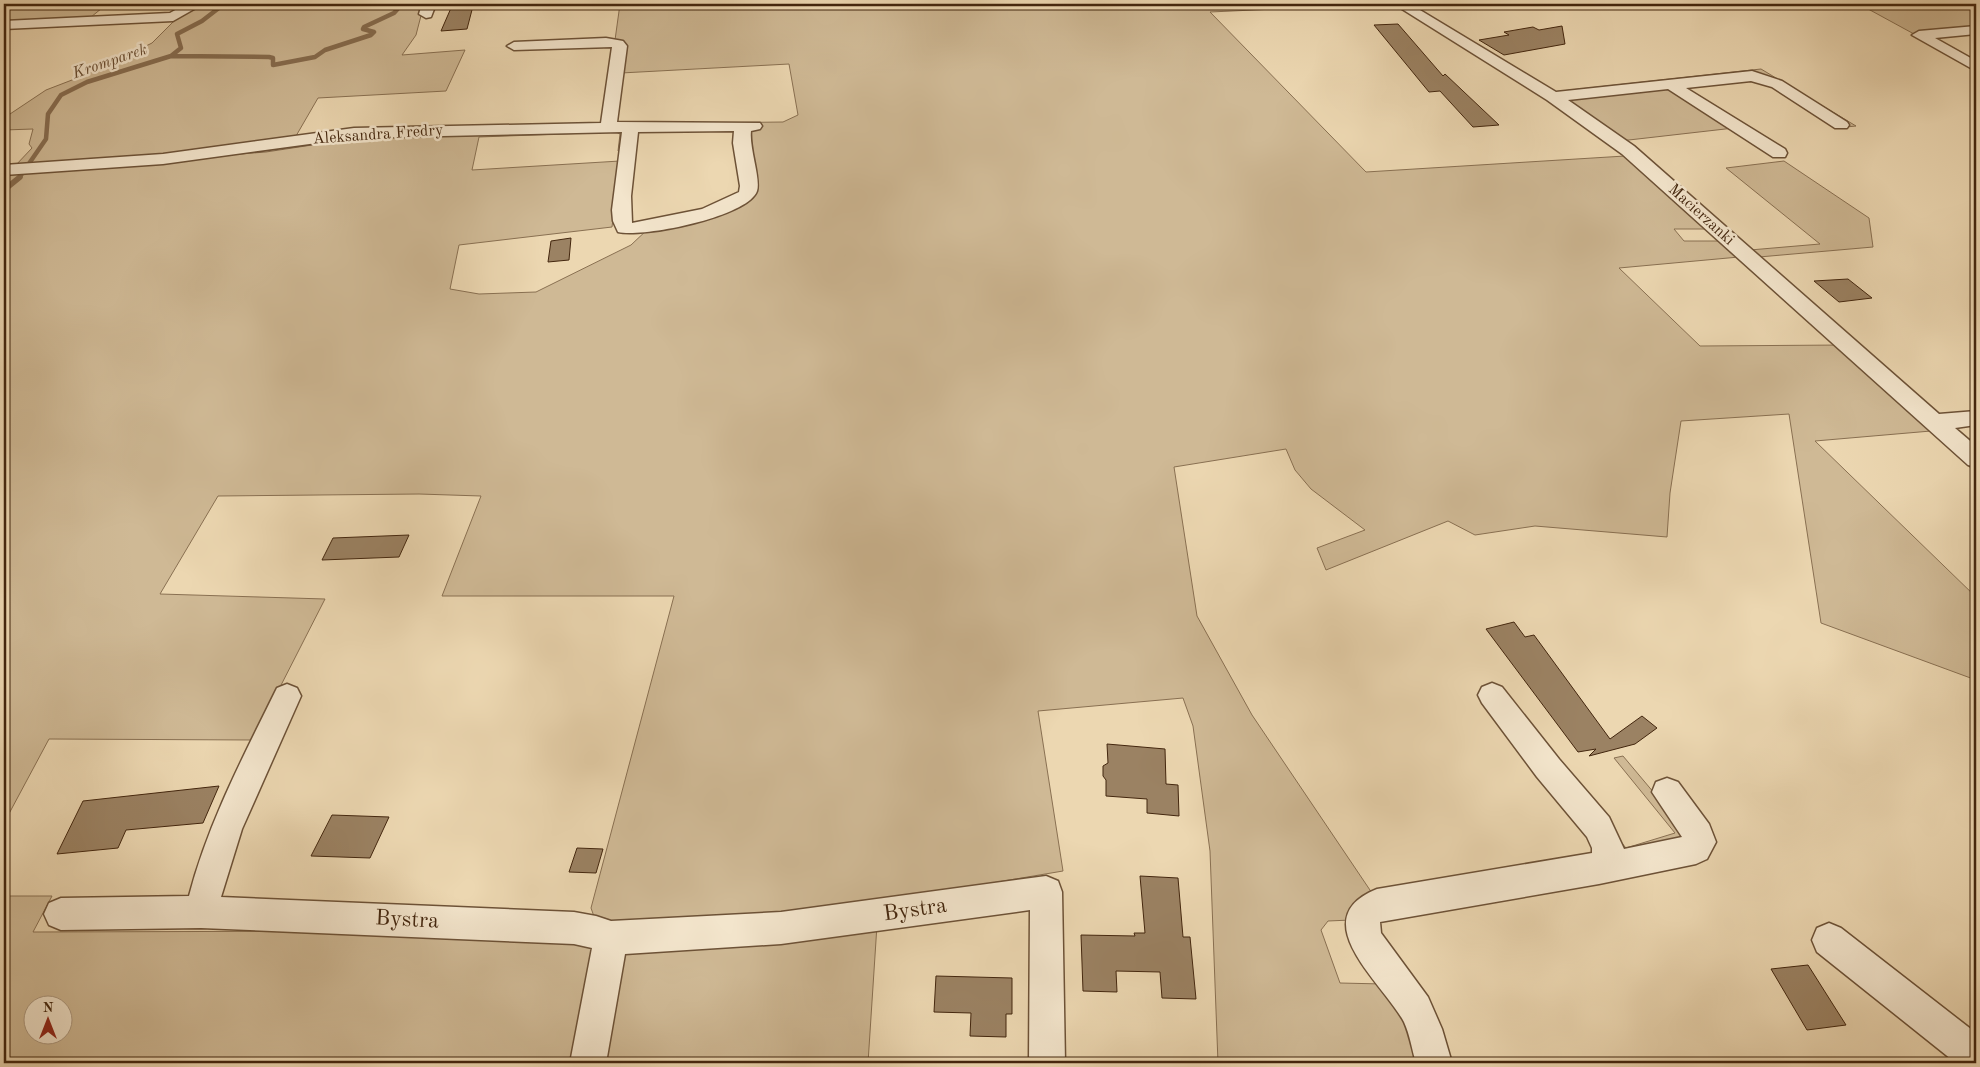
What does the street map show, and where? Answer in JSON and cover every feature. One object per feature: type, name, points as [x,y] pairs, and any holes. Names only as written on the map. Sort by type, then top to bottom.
[{"type":"street","points":[[4,24],[173,17],[196,4]]},
{"type":"street","points":[[1298,4],[1315,6],[1359,4]]},
{"type":"street","name":"Macierzanki","points":[[1401,4],[1553,97],[1646,165],[1976,459]]},
{"type":"street","points":[[1976,30],[1919,35],[1976,67]]},
{"type":"street","points":[[514,46],[606,42],[618,44],[620,46],[608,127]]},
{"type":"street","points":[[1553,97],[1744,76],[1764,79],[1778,84],[1841,126]]},
{"type":"street","points":[[1670,84],[1779,153]]},
{"type":"street","name":"Aleksandra Fredry","points":[[6,170],[163,159],[354,134],[608,127],[749,126],[741,143],[749,186],[748,192],[744,197],[716,210],[635,230],[625,228],[621,221],[623,177],[631,127]]},
{"type":"street","points":[[1935,422],[1976,418]]},
{"type":"street","points":[[1492,695],[1548,768],[1598,827],[1608,848],[1607,859],[1599,869]]},
{"type":"street","points":[[201,912],[207,883],[246,784],[288,696]]},
{"type":"street","points":[[1434,1063],[1416,1008],[1367,940],[1362,927],[1362,918],[1367,911],[1377,905],[1599,869],[1696,849],[1700,842],[1698,834],[1667,792]]},
{"type":"street","name":"Bystra","points":[[61,914],[201,912],[574,928],[596,932],[611,938],[781,928],[1046,892],[1047,1063]]},
{"type":"street","points":[[588,1063],[611,938]]},
{"type":"street","points":[[1829,940],[1976,1056]]},
{"type":"shaded area","points":[[4,4],[107,4],[91,17],[4,22]]},
{"type":"shaded area","points":[[205,4],[424,4],[416,35],[402,55],[465,50],[446,91],[318,98],[296,136],[162,154],[15,166],[32,148],[29,144],[33,129],[4,130],[4,118],[46,90],[98,70],[152,43],[176,19]]},
{"type":"shaded area","points":[[620,4],[1293,4],[1297,8],[1210,12],[1366,172],[1625,156],[1606,137],[1712,229],[1674,229],[1684,241],[1724,241],[1739,257],[1619,268],[1700,346],[1844,345],[1976,466],[1976,473],[1931,431],[1815,441],[1976,597],[1976,680],[1821,623],[1789,414],[1681,421],[1670,493],[1667,537],[1535,526],[1475,535],[1448,521],[1326,570],[1317,548],[1365,530],[1311,489],[1295,470],[1286,449],[1174,467],[1197,616],[1252,715],[1374,896],[1351,920],[1328,921],[1321,930],[1340,983],[1383,984],[1417,1033],[1427,1063],[1218,1063],[1210,851],[1193,726],[1183,698],[1038,711],[1063,871],[808,914],[596,922],[591,908],[674,596],[442,596],[481,496],[419,494],[218,496],[160,594],[325,599],[253,740],[49,739],[4,823],[4,172],[266,152],[345,140],[459,133],[623,131],[623,149],[618,151],[620,134],[616,132],[479,137],[472,170],[620,161],[612,227],[459,245],[450,289],[479,294],[536,292],[631,245],[649,228],[747,197],[747,135],[753,130],[698,123],[783,122],[798,115],[789,64],[621,73],[616,121],[622,124],[616,124],[615,40]]},
{"type":"shaded area","points":[[1859,4],[1976,4],[1976,29],[1914,34]]},
{"type":"shaded area","points":[[1761,69],[1856,126],[1846,127],[1767,79],[1555,94],[1552,92]]},
{"type":"shaded area","points":[[1658,87],[1671,89],[1734,128],[1620,141],[1568,104],[1567,97]]},
{"type":"shaded area","points":[[1784,161],[1869,218],[1873,247],[1759,257],[1750,250],[1820,244],[1726,168]]},
{"type":"shaded area","points":[[1623,756],[1681,825],[1686,840],[1617,859],[1563,774],[1626,848],[1675,833],[1614,758]]},
{"type":"shaded area","points":[[4,896],[52,896],[33,932],[371,931],[591,945],[594,955],[595,985],[580,1063],[4,1063]]},
{"type":"shaded area","points":[[877,925],[868,1063],[598,1063],[618,958],[624,950]]},
{"type":"building","points":[[473,6],[467,29],[441,31],[451,8]]},
{"type":"building","points":[[1398,24],[1443,76],[1445,74],[1499,125],[1473,127],[1440,91],[1429,92],[1374,25]]},
{"type":"building","points":[[1562,26],[1565,44],[1504,55],[1479,40],[1509,35],[1504,32],[1533,27],[1539,30]]},
{"type":"building","points":[[571,238],[569,260],[548,262],[551,241]]},
{"type":"building","points":[[1848,279],[1872,298],[1839,302],[1814,281]]},
{"type":"building","points":[[409,535],[399,557],[322,560],[333,538]]},
{"type":"building","points":[[1514,622],[1525,637],[1534,635],[1610,739],[1642,716],[1657,728],[1635,744],[1589,756],[1596,749],[1578,752],[1486,629]]},
{"type":"building","points":[[1107,744],[1165,749],[1166,784],[1178,785],[1179,816],[1147,813],[1147,799],[1106,796],[1106,780],[1103,776],[1103,766],[1108,763]]},
{"type":"building","points":[[219,786],[203,823],[126,830],[118,848],[57,854],[83,801]]},
{"type":"building","points":[[332,815],[389,817],[370,858],[311,856]]},
{"type":"building","points":[[577,848],[603,849],[596,873],[569,872]]},
{"type":"building","points":[[1140,876],[1178,878],[1183,937],[1190,937],[1196,999],[1162,998],[1160,972],[1116,971],[1117,992],[1083,991],[1081,935],[1135,936],[1134,933],[1145,933]]},
{"type":"building","points":[[1808,965],[1846,1025],[1807,1030],[1771,969]]},
{"type":"building","points":[[936,976],[1012,978],[1012,1014],[1006,1014],[1006,1037],[970,1036],[971,1013],[934,1012]]},
{"type":"waterway","name":"Kromparek","points":[[171,56],[181,48],[177,34],[202,21],[224,4]]},
{"type":"waterway","points":[[171,56],[269,57],[273,58],[273,65],[315,57],[325,50],[371,35],[374,32],[363,29],[364,27],[394,13],[402,4]]},
{"type":"waterway","name":"Kromparek","points":[[19,178],[46,139],[48,114],[61,95],[87,82],[171,56]]},
{"type":"waterway","name":"Kromparek","points":[[4,190],[19,178]]}]
